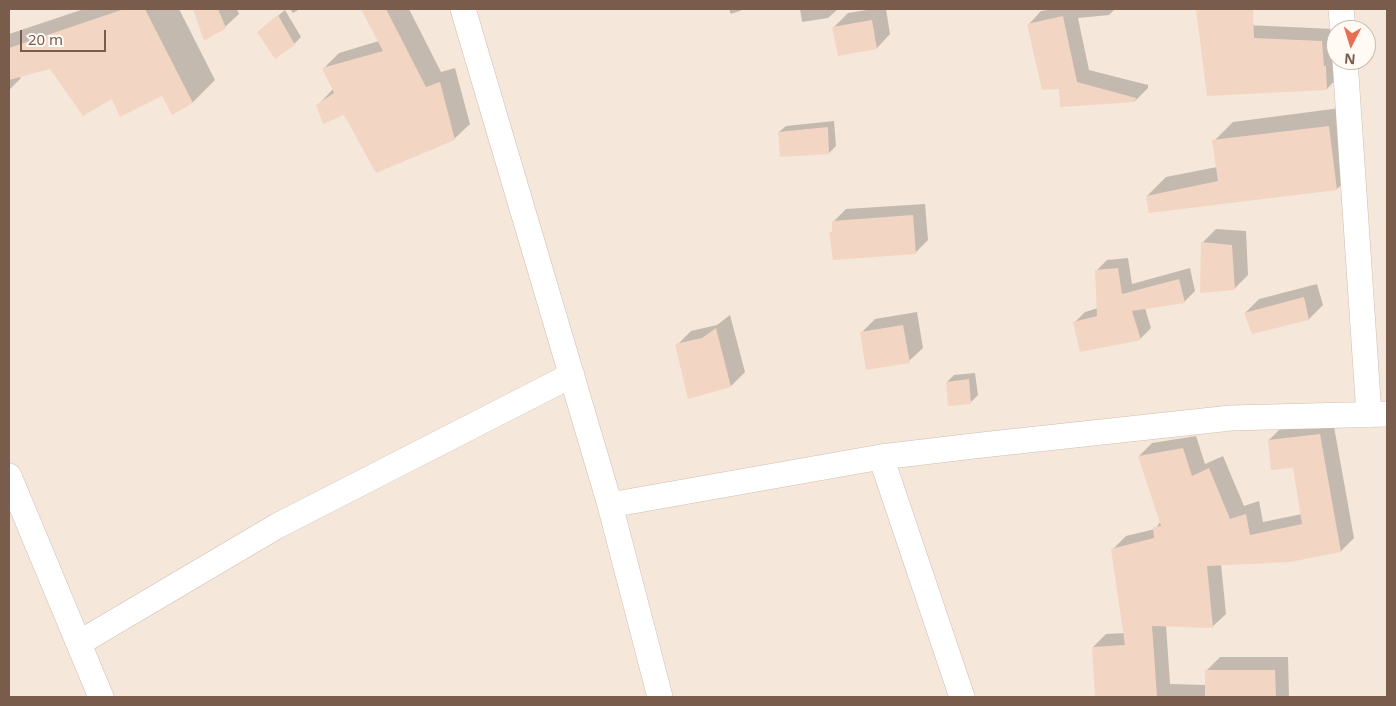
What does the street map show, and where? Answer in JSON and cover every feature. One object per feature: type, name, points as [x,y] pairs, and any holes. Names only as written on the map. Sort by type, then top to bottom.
[{"type":"street","points":[[463,9],[610,504],[660,697]]},
{"type":"street","points":[[610,504],[881,457],[1231,418],[1378,414],[1346,70]]},
{"type":"street","points":[[79,643],[277,526],[572,375]]},
{"type":"street","points":[[881,457],[962,697]]},
{"type":"street","points":[[9,476],[102,697]]},
{"type":"shaded area","points":[[9,9],[1387,9],[1387,697],[9,697]]},
{"type":"building","points":[[124,9],[145,9],[193,103],[172,115],[162,96],[120,117],[112,99],[83,116],[50,69],[9,80],[9,48]]},
{"type":"building","points":[[193,9],[218,9],[226,28],[204,41]]},
{"type":"building","points":[[361,9],[386,9],[426,87],[440,82],[455,140],[376,173],[344,115],[323,124],[316,105],[334,93],[322,68],[383,51]]},
{"type":"building","points":[[1196,9],[1253,9],[1254,38],[1322,41],[1327,90],[1207,96]]},
{"type":"building","points":[[278,15],[295,45],[275,59],[257,32]]},
{"type":"building","points":[[1063,16],[1077,82],[1136,98],[1135,102],[1060,107],[1059,89],[1042,90],[1027,24]]},
{"type":"building","points":[[872,20],[877,49],[838,56],[832,27]]},
{"type":"building","points":[[1329,126],[1337,190],[1149,213],[1146,196],[1218,181],[1212,140]]},
{"type":"building","points":[[828,127],[829,154],[780,157],[778,132]]},
{"type":"building","points":[[913,215],[916,254],[833,260],[829,233],[832,232],[832,221]]},
{"type":"building","points":[[1201,242],[1232,245],[1235,290],[1200,293]]},
{"type":"building","points":[[1118,268],[1122,294],[1179,279],[1185,303],[1132,311],[1141,340],[1080,352],[1073,322],[1097,316],[1095,270]]},
{"type":"building","points":[[1304,297],[1309,320],[1252,334],[1244,313]]},
{"type":"building","points":[[903,325],[910,363],[866,370],[860,332]]},
{"type":"building","points":[[716,328],[731,387],[688,399],[675,344],[702,338]]},
{"type":"building","points":[[969,379],[971,404],[948,406],[946,382]]},
{"type":"building","points":[[1320,434],[1341,552],[1290,562],[1207,566],[1213,628],[1152,626],[1157,697],[1095,697],[1092,647],[1125,645],[1111,549],[1154,538],[1153,527],[1161,526],[1138,456],[1183,448],[1192,476],[1209,468],[1230,519],[1246,514],[1250,535],[1302,524],[1293,468],[1271,470],[1268,440]]},
{"type":"building","points":[[1205,670],[1275,670],[1276,697],[1205,697]]}]
